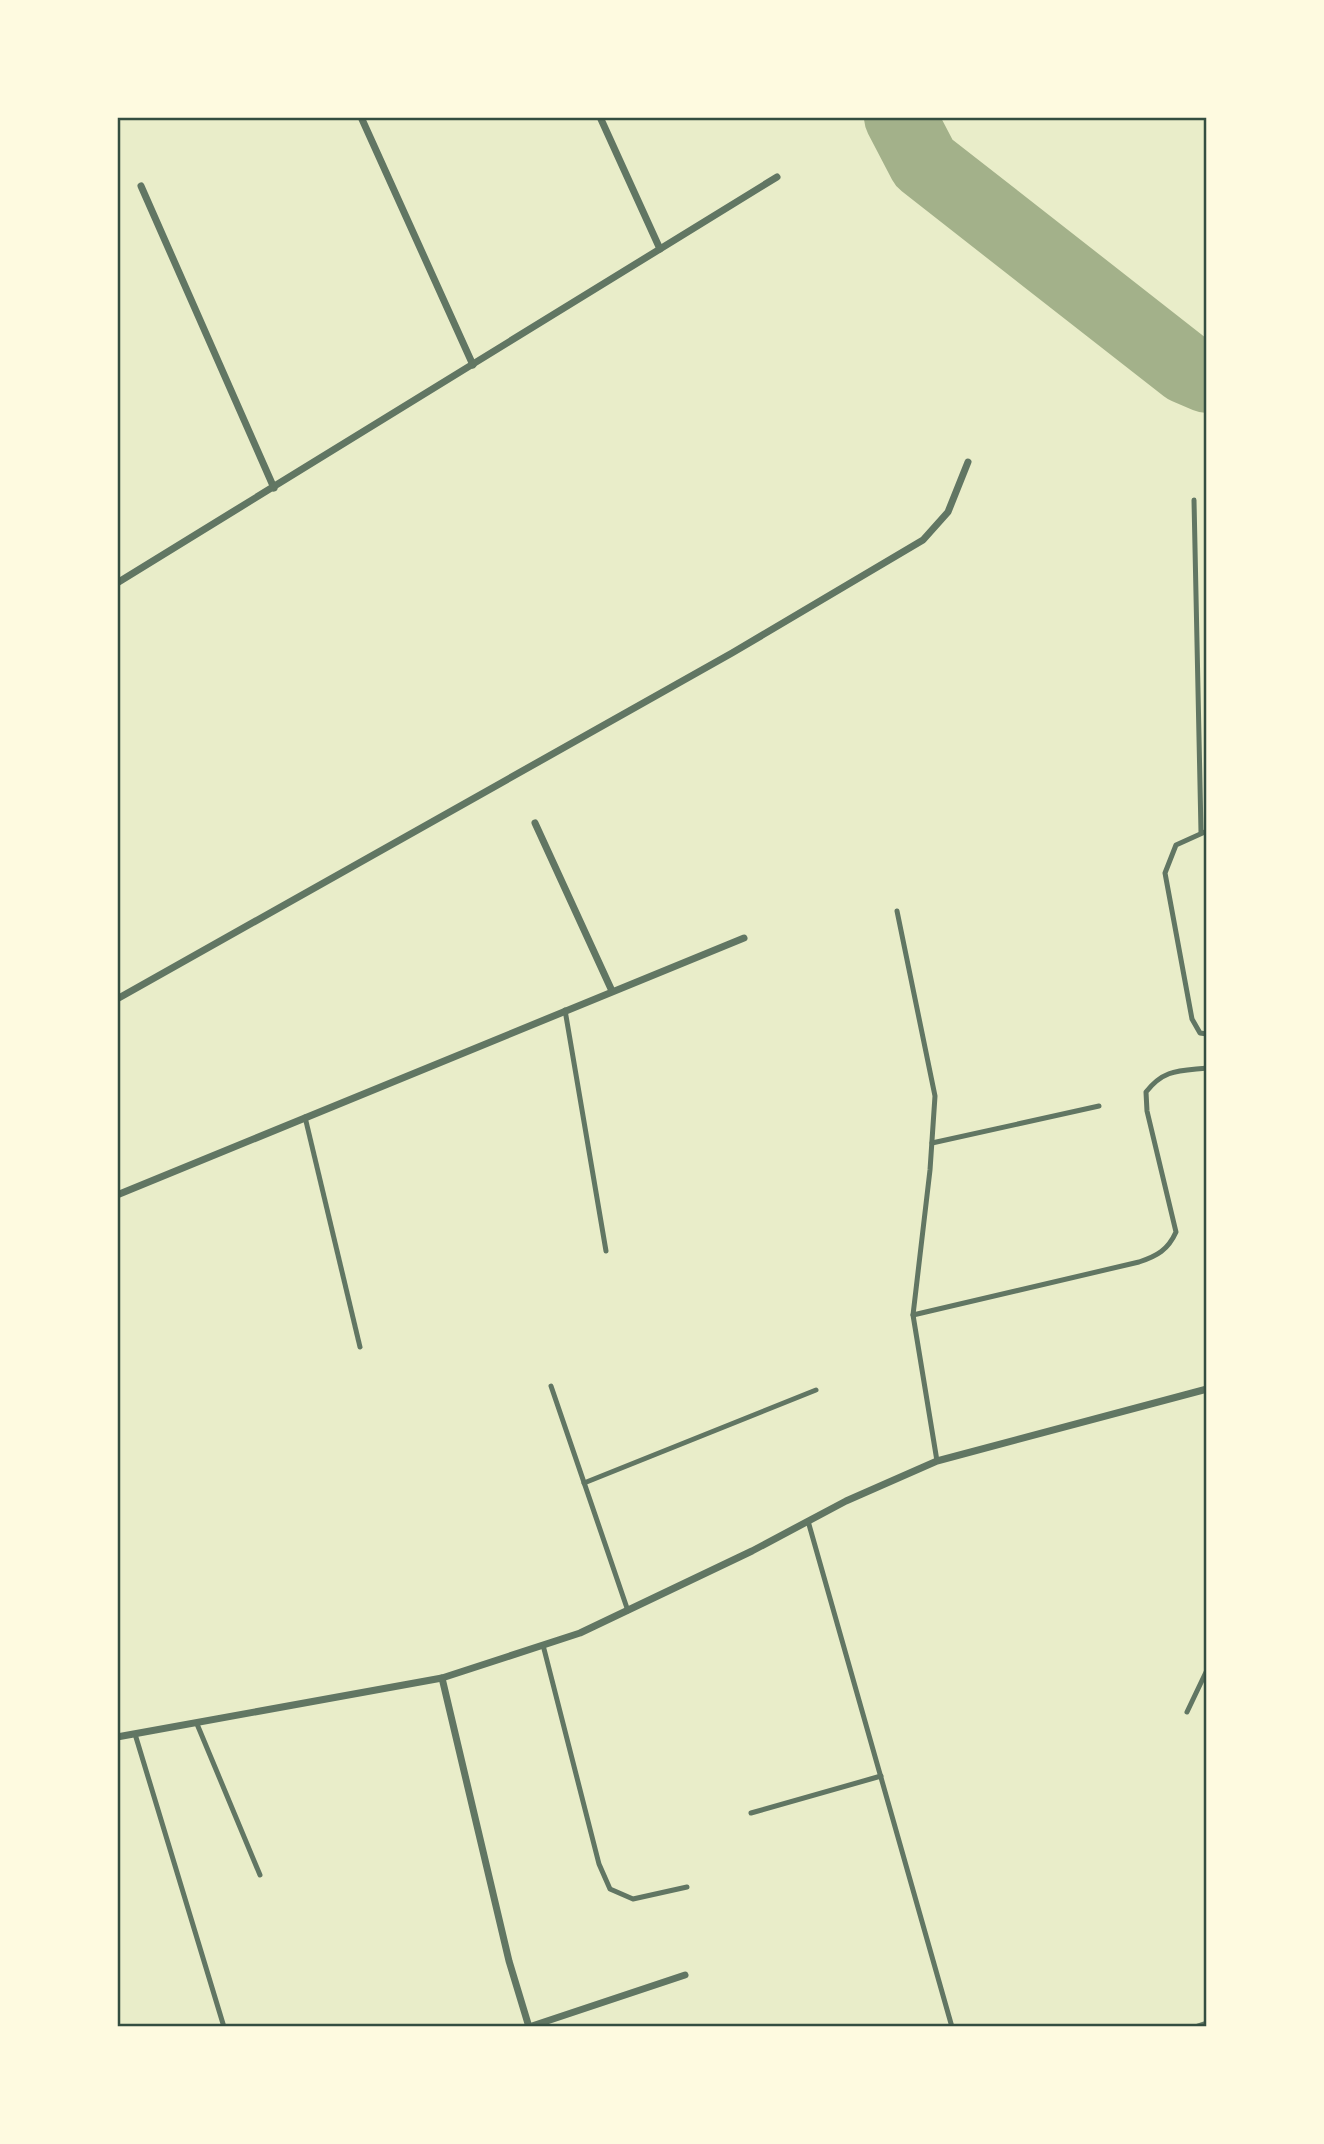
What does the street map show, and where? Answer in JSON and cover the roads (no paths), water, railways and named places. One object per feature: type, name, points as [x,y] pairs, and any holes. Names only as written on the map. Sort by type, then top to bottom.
[{"type":"street","points":[[361,117],[473,365]]},
{"type":"street","points":[[600,117],[660,249]]},
{"type":"street","points":[[117,583],[777,177]]},
{"type":"street","points":[[141,186],[274,488]]},
{"type":"street","points":[[117,999],[732,653],[923,540],[948,512],[968,462]]},
{"type":"street","points":[[535,822],[611,990]]},
{"type":"street","points":[[117,1195],[611,990],[744,938]]},
{"type":"street","points":[[117,1737],[443,1678],[543,1645],[628,1612],[808,1521],[937,1461],[1207,1389]]},
{"type":"street","points":[[443,1678],[509,1961],[529,2027],[685,1975]]},
{"type":"street","points":[[1198,2027],[1207,2024]]},
{"type":"lane","points":[[1194,500],[1204,832],[1176,845],[1165,873],[1192,1018],[1200,1032],[1207,1034]]},
{"type":"lane","points":[[897,911],[935,1096],[913,1315],[937,1461]]},
{"type":"lane","points":[[565,1010],[606,1251]]},
{"type":"lane","points":[[913,1315],[1139,1262],[1156,1256],[1170,1245],[1176,1232],[1147,1111],[1146,1092],[1158,1077],[1175,1071],[1207,1068]]},
{"type":"lane","points":[[932,1143],[1100,1106]]},
{"type":"lane","points":[[305,1117],[360,1347]]},
{"type":"lane","points":[[551,1386],[628,1612]]},
{"type":"lane","points":[[584,1483],[816,1390]]},
{"type":"lane","points":[[808,1521],[952,2027]]},
{"type":"lane","points":[[543,1645],[599,1864],[610,1889],[633,1899],[687,1887]]},
{"type":"lane","points":[[1187,1712],[1207,1670]]},
{"type":"lane","points":[[197,1724],[260,1875]]},
{"type":"lane","points":[[135,1734],[225,2027]]},
{"type":"lane","points":[[751,1813],[881,1776]]},
{"type":"waterway","points":[[900,117],[924,163],[1186,368],[1207,377]]}]
